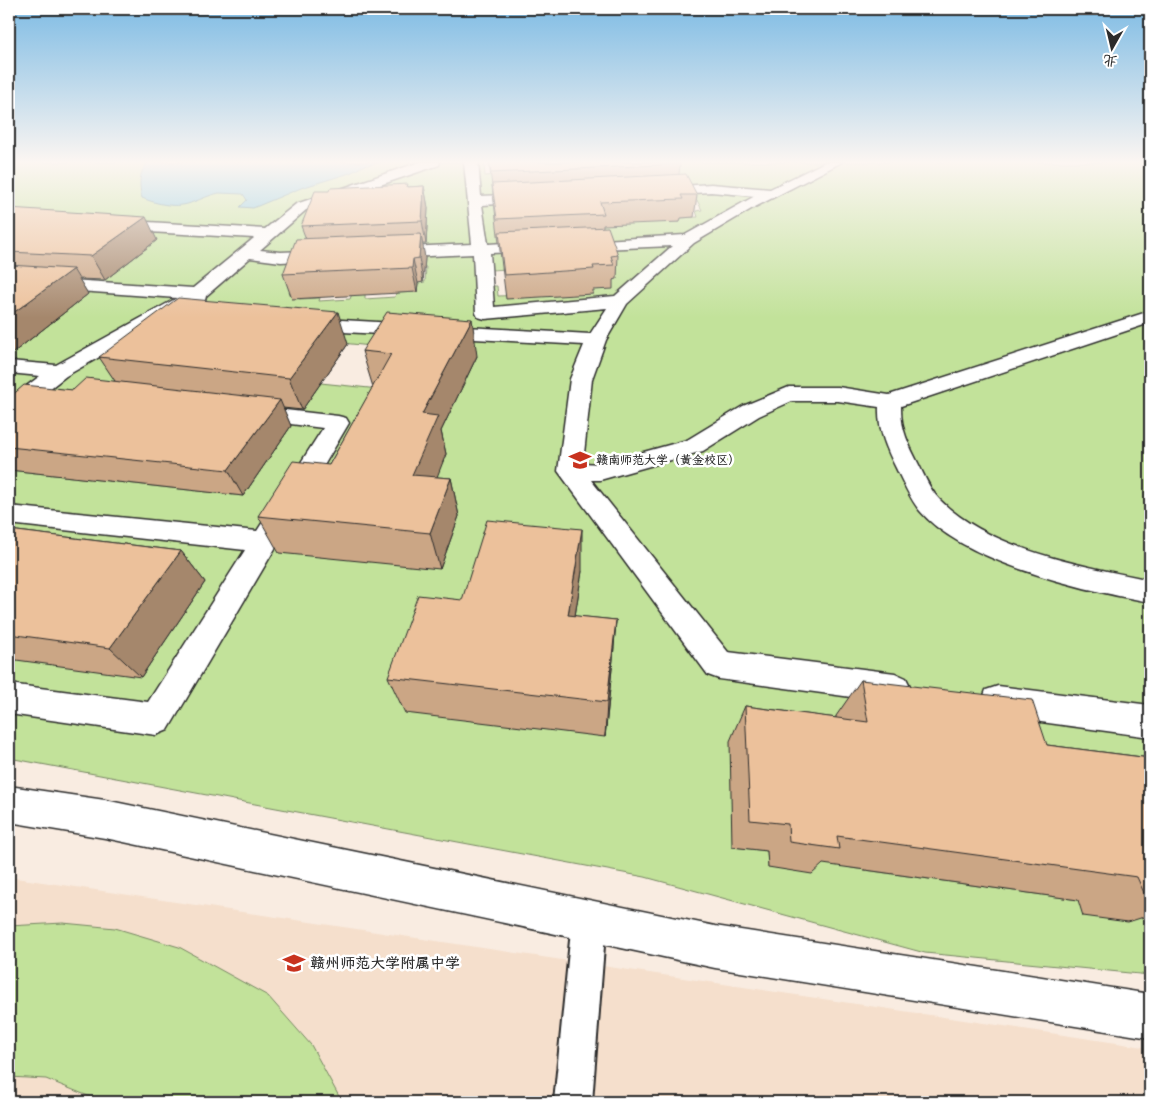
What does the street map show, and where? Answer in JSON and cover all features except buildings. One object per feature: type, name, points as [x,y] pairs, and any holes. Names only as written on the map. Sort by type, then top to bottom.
[{"type":"street","points":[[9,409],[59,372],[196,294],[293,214]]},
{"type":"street","points":[[476,214],[481,249],[485,314]]},
{"type":"street","points":[[734,214],[688,240],[620,300],[596,340],[581,379],[570,471],[719,664],[914,690]]},
{"type":"street","points":[[96,224],[269,234]]},
{"type":"street","points":[[367,254],[688,240]]},
{"type":"street","points":[[246,253],[281,257],[338,255]]},
{"type":"street","points":[[9,281],[196,294]]},
{"type":"street","points":[[162,343],[201,320],[196,294]]},
{"type":"street","points":[[330,325],[485,314],[620,300]]},
{"type":"street","points":[[570,471],[600,472],[695,446],[751,411],[789,394],[838,394],[890,402],[1150,317]]},
{"type":"street","points":[[290,324],[596,340]]},
{"type":"street","points":[[9,367],[59,372]]},
{"type":"street","points":[[890,402],[891,431],[928,505],[976,539],[1025,560],[1103,581],[1150,591]]},
{"type":"street","points":[[9,699],[156,719],[338,423],[232,411]]},
{"type":"street","points":[[9,515],[264,542]]},
{"type":"street","points":[[972,698],[1150,721]]},
{"type":"street","points":[[9,804],[105,819],[715,947],[1150,1016]]},
{"type":"lane","points":[[573,1102],[589,920]]},
{"type":"shaded area","name":"赣州师范大学附属中学","points":[[9,877],[1150,1048],[1150,1102],[9,1102]]},
{"type":"green space","name":"赣南师范大学（黄金校区）","points":[[9,214],[665,214],[660,219],[662,222],[680,222],[679,218],[698,217],[697,214],[1150,214],[1150,899],[836,716],[846,794],[732,847],[767,851],[768,867],[809,838],[851,868],[1150,910],[1150,975],[925,953],[645,877],[9,758],[9,470],[243,496],[9,443]],"holes":[[[407,267],[426,267],[425,282],[418,283],[416,292],[396,293],[395,297],[365,299],[365,293],[352,294],[350,299],[319,301],[320,298],[299,299],[302,289]],[[509,269],[593,293],[498,296],[497,286],[491,286],[490,270]],[[184,328],[477,356],[457,397],[145,365]]]},
{"type":"green space","points":[[63,923],[115,928],[179,947],[268,996],[311,1045],[342,1102],[103,1102],[46,1079],[9,1077],[9,926]]},
{"type":"place","name":"赣南师范大学（黄金校区）","points":[[580,460]]},
{"type":"place","name":"赣州师范大学附属中学","points":[[294,963]]}]
